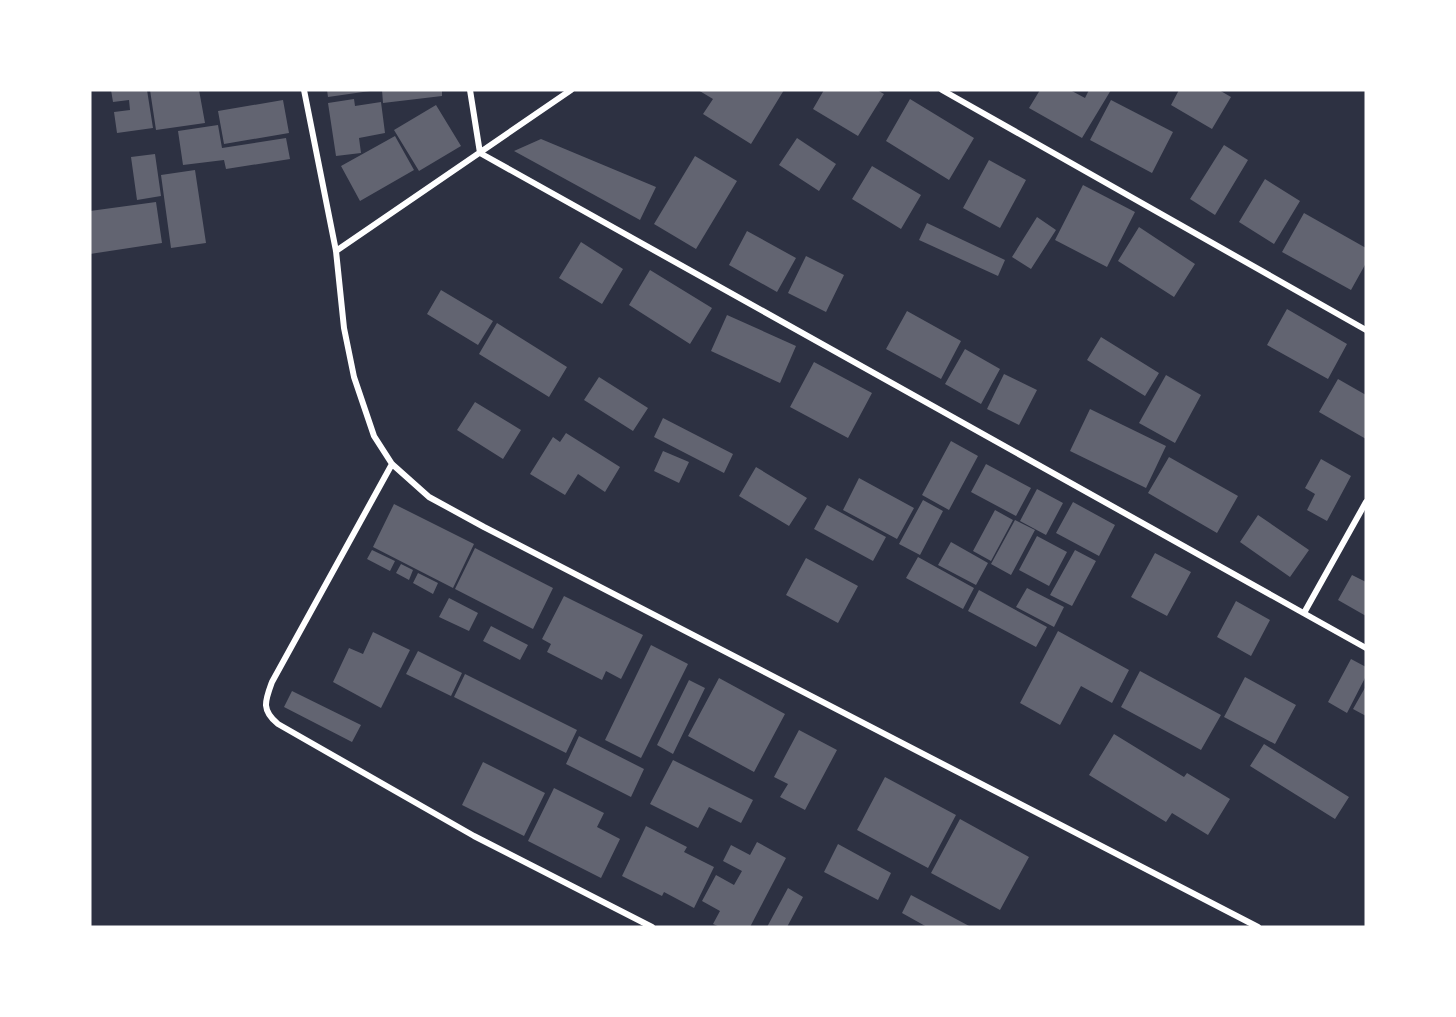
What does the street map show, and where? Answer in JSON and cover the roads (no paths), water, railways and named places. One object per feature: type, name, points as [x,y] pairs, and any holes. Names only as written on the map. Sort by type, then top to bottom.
[{"type":"street","points":[[304,90],[336,251],[344,328],[354,377],[374,436],[392,464],[429,497],[1258,927]]},
{"type":"street","points":[[470,90],[480,153]]},
{"type":"street","points":[[336,251],[571,90]]},
{"type":"street","points":[[942,90],[1366,330]]},
{"type":"street","points":[[480,153],[1366,648]]},
{"type":"street","points":[[392,464],[272,682],[266,697],[266,707],[270,717],[278,724],[474,836],[652,927]]},
{"type":"street","points":[[1304,613],[1366,502]]}]
